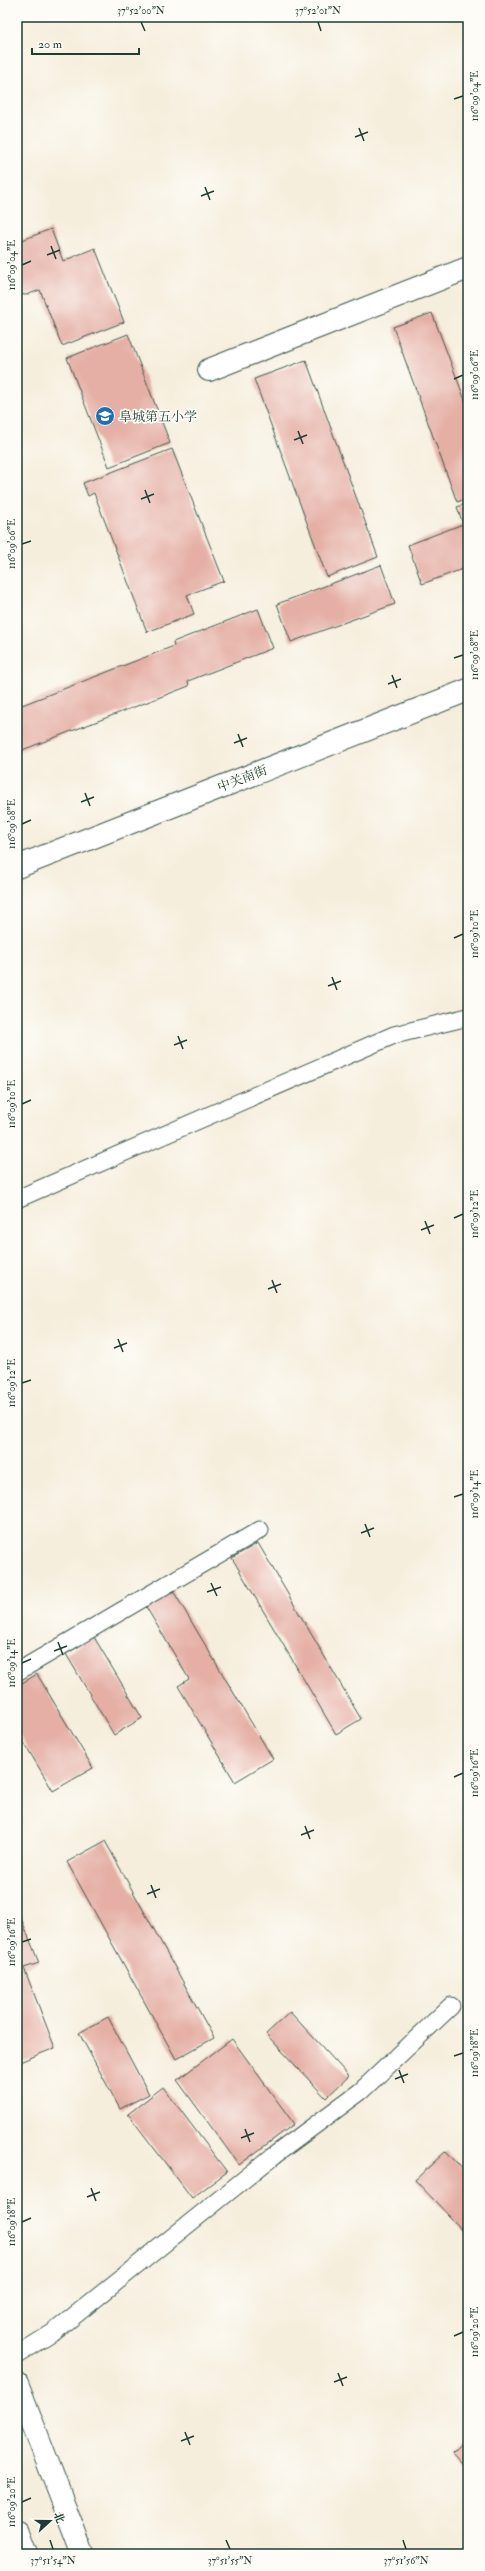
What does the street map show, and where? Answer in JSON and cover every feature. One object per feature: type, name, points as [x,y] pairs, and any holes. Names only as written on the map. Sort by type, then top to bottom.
[{"type":"street","points":[[209,370],[468,268]]},
{"type":"street","name":"中关南街","points":[[17,867],[468,690]]},
{"type":"street","points":[[17,2383],[83,2554]]},
{"type":"street","points":[[17,2533],[25,2554]]},
{"type":"lane","points":[[17,1199],[394,1035],[468,1018]]},
{"type":"lane","points":[[17,1672],[260,1530]]},
{"type":"lane","points":[[17,2355],[54,2332],[272,2157],[361,2091],[451,2006]]},
{"type":"building","points":[[51,229],[63,261],[95,248],[124,322],[62,346],[40,290],[26,295],[17,294],[17,242]]},
{"type":"building","points":[[432,313],[468,408],[468,498],[457,502],[393,327]]},
{"type":"building","points":[[128,334],[170,443],[109,467],[67,358]]},
{"type":"building","points":[[306,360],[378,557],[327,577],[254,379]]},
{"type":"building","points":[[172,449],[224,581],[187,595],[194,614],[147,632],[94,493],[88,496],[83,483]]},
{"type":"building","points":[[468,503],[468,567],[422,584],[408,545],[463,524],[457,507]]},
{"type":"building","points":[[381,565],[395,604],[291,642],[277,604]]},
{"type":"building","points":[[258,609],[273,648],[188,681],[189,686],[17,752],[17,707],[174,646],[173,642]]},
{"type":"building","points":[[258,1543],[361,1719],[336,1734],[232,1558]]},
{"type":"building","points":[[172,1589],[273,1759],[235,1782],[178,1686],[189,1679],[145,1605]]},
{"type":"building","points":[[94,1637],[142,1718],[114,1735],[66,1654]]},
{"type":"building","points":[[37,1674],[93,1768],[53,1791],[17,1731],[17,1686]]},
{"type":"building","points":[[105,1841],[214,2038],[176,2059],[67,1862]]},
{"type":"building","points":[[17,1908],[39,1963],[24,1968],[55,2048],[17,2063]]},
{"type":"building","points":[[290,2012],[349,2076],[326,2098],[266,2034]]},
{"type":"building","points":[[108,2017],[149,2094],[120,2109],[79,2033]]},
{"type":"building","points":[[232,2039],[294,2124],[239,2165],[177,2080]]},
{"type":"building","points":[[163,2087],[227,2172],[192,2198],[128,2114]]},
{"type":"building","points":[[446,2151],[468,2175],[468,2236],[415,2180]]},
{"type":"building","points":[[468,2438],[468,2471],[452,2453]]},
{"type":"place","name":"阜城第五小学","points":[[105,416]]}]
